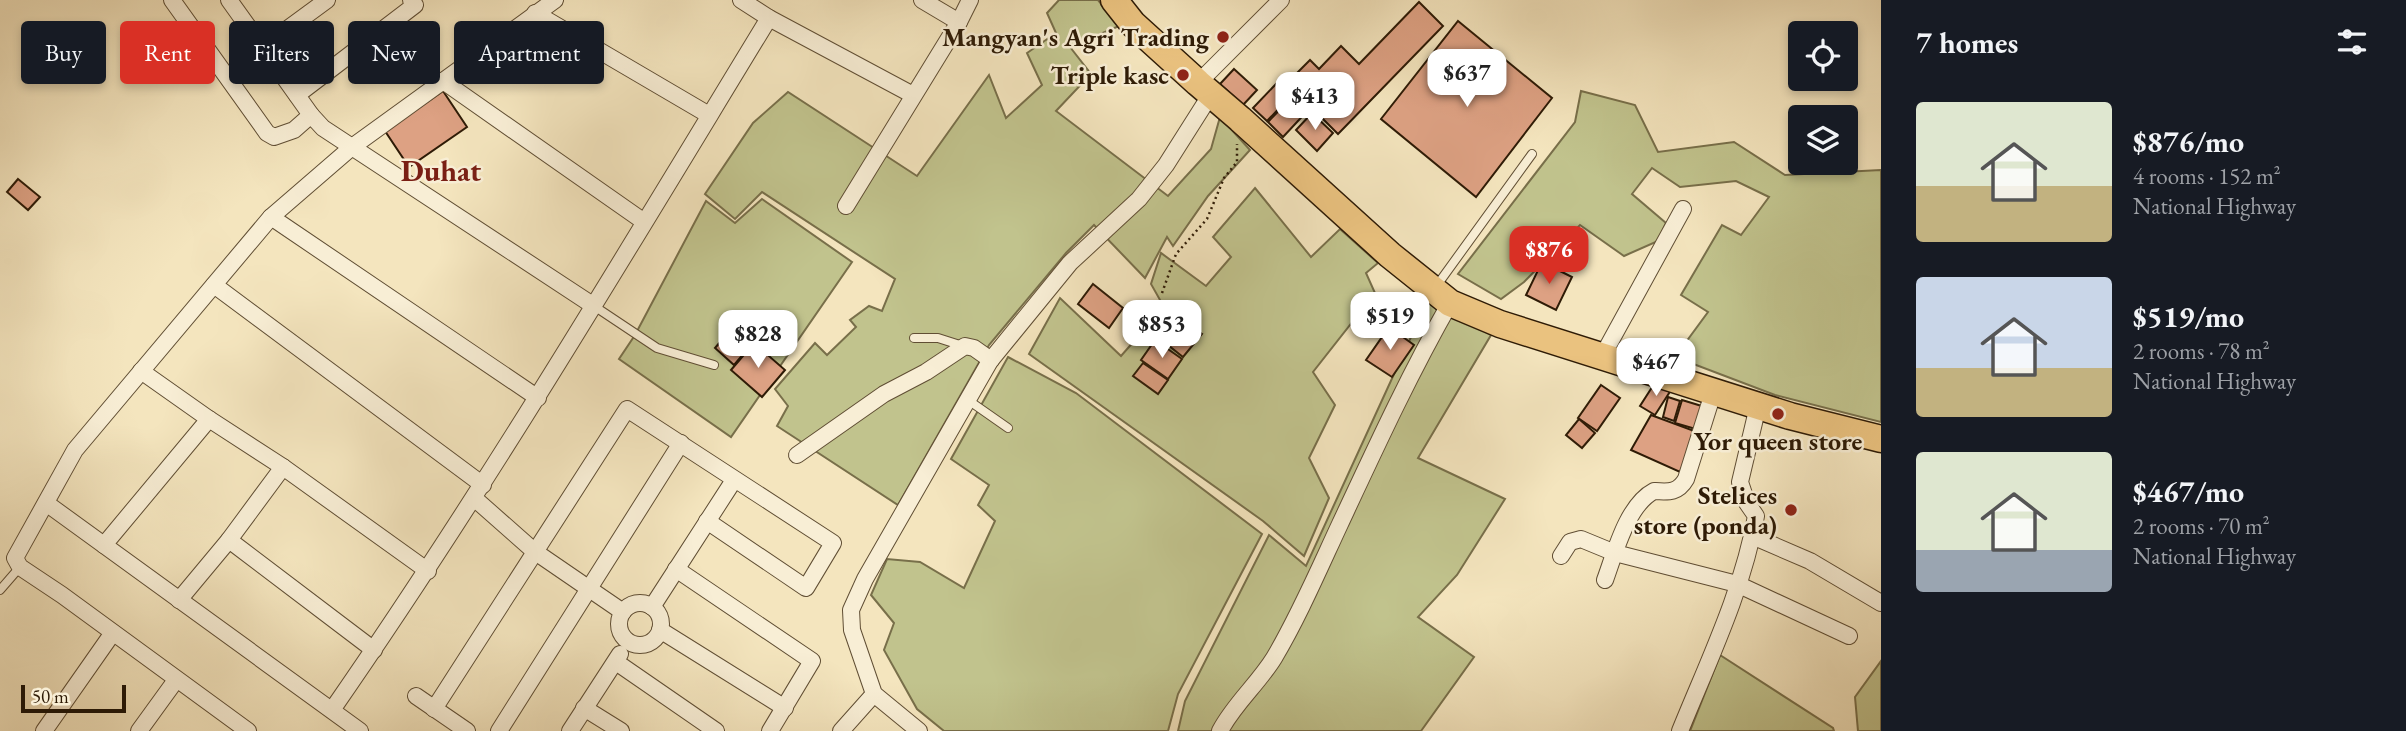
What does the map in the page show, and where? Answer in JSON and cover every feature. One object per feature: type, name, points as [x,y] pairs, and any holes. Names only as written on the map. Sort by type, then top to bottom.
[{"type":"main road","points":[[1114,0],[1133,24],[1204,89],[1240,118],[1390,255],[1442,296],[1500,324],[1758,406],[1881,439]]},
{"type":"street","points":[[172,0],[267,133],[274,137],[294,130],[311,115]]},
{"type":"street","points":[[229,0],[244,21]]},
{"type":"street","points":[[298,21],[327,0]]},
{"type":"street","points":[[297,94],[415,5],[411,0]]},
{"type":"street","points":[[239,728],[62,595],[20,567],[15,558],[75,450],[271,217],[352,147],[555,0]]},
{"type":"street","points":[[741,0],[769,18],[912,95]]},
{"type":"street","points":[[922,0],[959,22]]},
{"type":"street","points":[[846,206],[970,0]]},
{"type":"street","points":[[919,731],[874,694],[852,630],[850,610],[865,579],[992,360],[1070,262],[1139,199],[1166,164],[1204,89],[1282,0]]},
{"type":"street","points":[[535,13],[709,115]]},
{"type":"street","points":[[332,710],[428,571],[538,398],[643,221],[769,18]]},
{"type":"street","points":[[443,81],[643,221]]},
{"type":"street","points":[[290,84],[323,128],[594,306]]},
{"type":"street","points":[[1603,355],[1683,209]]},
{"type":"street","points":[[271,217],[538,398]]},
{"type":"street","points":[[214,285],[478,491],[534,551],[623,612]]},
{"type":"street","points":[[1220,731],[1227,716],[1273,659],[1307,595],[1419,357],[1442,296]]},
{"type":"street","points":[[797,455],[884,394],[926,372],[965,346],[974,348],[992,360]]},
{"type":"street","points":[[141,371],[283,467],[428,571]]},
{"type":"street","points":[[1605,580],[1625,526],[1649,493],[1674,492],[1681,487],[1697,448],[1714,390]]},
{"type":"street","points":[[1680,731],[1737,584],[1752,536],[1756,516],[1746,503],[1740,482],[1758,406]]},
{"type":"street","points":[[434,709],[627,409],[833,543],[806,587],[708,522]]},
{"type":"street","points":[[104,545],[209,419]]},
{"type":"street","points":[[499,731],[681,443]]},
{"type":"street","points":[[178,600],[229,540],[283,467]]},
{"type":"street","points":[[652,607],[734,480]]},
{"type":"street","points":[[46,503],[360,731]]},
{"type":"street","points":[[1752,536],[1810,561],[1881,603]]},
{"type":"street","points":[[1560,556],[1570,542],[1581,539],[1615,553],[1737,584],[1849,635]]},
{"type":"street","points":[[229,540],[374,650]]},
{"type":"street","points":[[676,569],[812,661],[770,731]]},
{"type":"street","points":[[636,604],[652,607],[660,618],[660,630],[654,640],[644,645],[626,640],[619,626],[623,612],[636,604]]},
{"type":"street","points":[[660,630],[785,708]]},
{"type":"street","points":[[44,731],[112,634]]},
{"type":"street","points":[[569,731],[616,662],[626,640]]},
{"type":"street","points":[[616,662],[716,731]]},
{"type":"street","points":[[139,731],[176,680]]},
{"type":"street","points":[[841,731],[874,694]]},
{"type":"street","points":[[416,696],[467,731]]},
{"type":"street","points":[[584,708],[621,731]]},
{"type":"lane","points":[[1442,296],[1531,154]]},
{"type":"lane","points":[[594,306],[657,348],[714,365]]},
{"type":"lane","points":[[914,338],[938,338],[965,346]]},
{"type":"lane","points":[[968,400],[1009,428]]},
{"type":"lane","points":[[0,590],[20,567]]},
{"type":"path","points":[[1162,293],[1176,254],[1207,219],[1224,178],[1237,162],[1240,118]]},
{"type":"green space","points":[[1059,0],[1098,0],[1119,26],[1070,47],[1091,74],[1056,111],[1168,196],[1211,149],[1220,117],[1250,150],[1208,196],[1173,246],[1167,237],[1145,278],[1094,225],[1066,253],[989,345],[898,505],[777,426],[788,406],[775,389],[815,343],[827,355],[856,327],[850,320],[869,306],[882,311],[895,279],[762,192],[735,219],[705,194],[753,123],[788,92],[917,176],[989,75],[1006,118],[1042,85],[1027,53],[1056,33],[1047,13]]},
{"type":"green space","points":[[1581,91],[1635,105],[1658,152],[1734,142],[1785,175],[1858,175],[1858,171],[1881,170],[1881,422],[1775,395],[1675,357],[1708,312],[1681,295],[1722,225],[1741,235],[1769,197],[1736,181],[1680,187],[1652,168],[1632,194],[1666,223],[1658,241],[1624,256],[1580,225],[1524,282],[1501,299],[1458,274],[1575,122]]},
{"type":"green space","points":[[1255,188],[1311,257],[1340,229],[1378,263],[1366,273],[1375,293],[1313,372],[1335,405],[1309,458],[1329,498],[1304,556],[1263,521],[1029,354],[1060,298],[1121,356],[1164,307],[1151,284],[1161,253],[1206,286],[1231,257],[1213,237]]},
{"type":"green space","points":[[762,199],[852,262],[731,437],[619,359],[635,335],[706,201],[735,223]]},
{"type":"green space","points":[[1428,300],[1491,335],[1418,458],[1505,499],[1457,575],[1418,617],[1474,657],[1421,731],[1178,731],[1185,701],[1269,535],[1306,566]]},
{"type":"green space","points":[[1008,357],[1076,393],[1262,534],[1178,694],[1168,731],[944,731],[917,709],[884,650],[894,623],[871,595],[887,559],[920,562],[964,588],[995,521],[978,505],[989,485],[951,459]]},
{"type":"green space","points":[[1720,655],[1833,728],[1834,731],[1690,731]]},
{"type":"green space","points":[[1881,661],[1881,731],[1858,731],[1855,697]]},
{"type":"building","points":[[1419,2],[1443,26],[1338,134],[1287,83],[1310,60],[1319,69],[1341,46],[1359,64]]},
{"type":"building","points":[[1458,21],[1552,98],[1476,197],[1381,119]]},
{"type":"building","points":[[1234,69],[1257,90],[1243,105],[1220,84]]},
{"type":"building","points":[[1276,84],[1290,97],[1267,121],[1253,108]]},
{"type":"building","points":[[443,91],[467,127],[409,167],[385,131]]},
{"type":"building","points":[[1296,93],[1311,107],[1283,137],[1268,122]]},
{"type":"building","points":[[1312,113],[1333,133],[1317,151],[1296,130]]},
{"type":"building","points":[[18,179],[40,197],[28,210],[7,192]]},
{"type":"building","points":[[1542,262],[1572,277],[1556,310],[1526,295]]},
{"type":"building","points":[[1093,284],[1123,308],[1109,328],[1078,304]]},
{"type":"building","points":[[1181,318],[1202,334],[1183,357],[1163,341]]},
{"type":"building","points":[[733,327],[752,344],[734,365],[715,348]]},
{"type":"building","points":[[1389,327],[1414,345],[1392,377],[1366,360]]},
{"type":"building","points":[[1155,340],[1182,359],[1168,379],[1141,360]]},
{"type":"building","points":[[754,343],[785,370],[762,397],[731,370]]},
{"type":"building","points":[[1143,363],[1168,380],[1158,394],[1133,376]]},
{"type":"building","points":[[1656,381],[1671,390],[1655,415],[1640,406]]},
{"type":"building","points":[[1601,385],[1620,398],[1597,431],[1578,418]]},
{"type":"building","points":[[1668,397],[1680,401],[1674,421],[1663,417]]},
{"type":"building","points":[[1682,400],[1705,407],[1699,430],[1675,423]]},
{"type":"building","points":[[1651,415],[1697,432],[1680,472],[1631,450]]},
{"type":"building","points":[[1579,419],[1595,433],[1582,448],[1566,435]]},
{"type":"place","name":"Mangyan's Agri Trading","points":[[1223,37]]},
{"type":"place","name":"Triple kasc","points":[[1183,75]]},
{"type":"place","name":"Yor queen store","points":[[1778,414]]},
{"type":"place","name":"Stelices store (ponda)","points":[[1791,510]]},
{"type":"district","name":"Duhat","points":[[441,170]]}]
